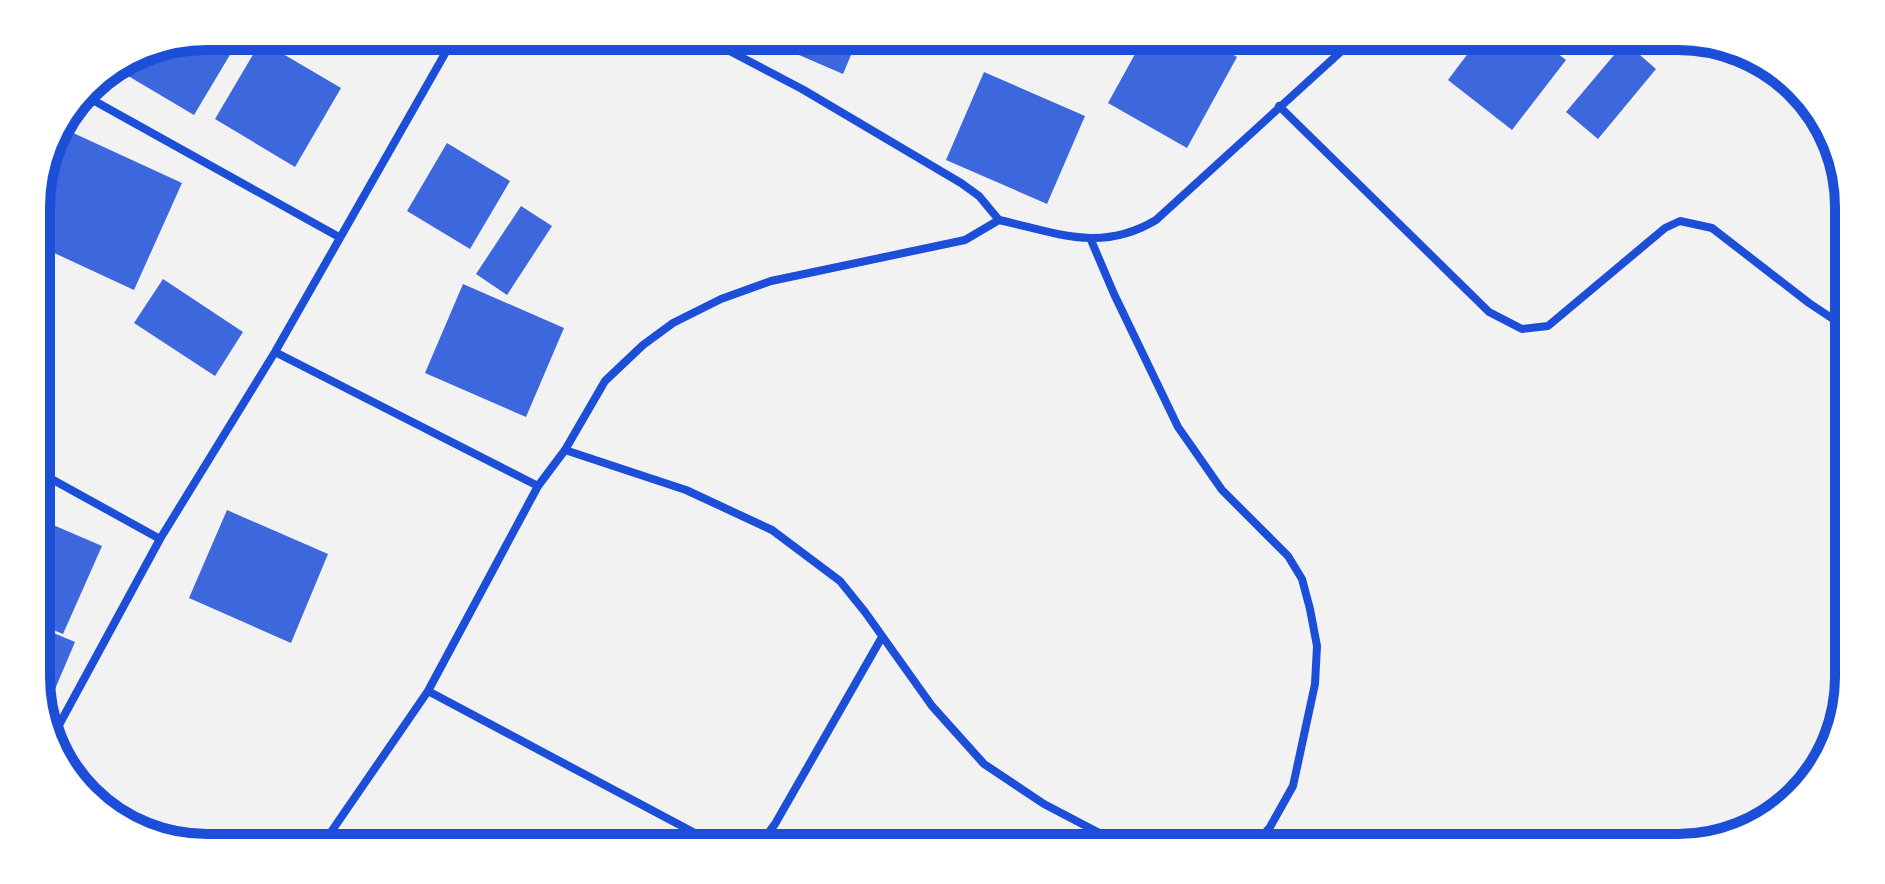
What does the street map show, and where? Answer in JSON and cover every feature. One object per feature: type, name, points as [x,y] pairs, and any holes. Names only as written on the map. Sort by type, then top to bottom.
[{"type":"street","points":[[58,727],[160,539],[275,352],[447,50]]},
{"type":"street","points":[[728,50],[802,89],[961,183],[979,196],[999,220],[1091,240],[1136,232],[1156,220],[1342,50]]},
{"type":"street","points":[[92,100],[339,237]]},
{"type":"street","points":[[1279,106],[1489,312],[1522,329],[1548,326],[1571,310],[1665,228],[1680,221],[1712,228],[1835,320]]},
{"type":"street","points":[[330,834],[428,691],[538,486],[565,450],[605,381],[643,345],[673,323],[721,299],[771,281],[965,240],[999,220]]},
{"type":"street","points":[[1091,240],[1178,427],[1222,490],[1288,556],[1302,579],[1317,646],[1315,684],[1293,786],[1264,834]]},
{"type":"street","points":[[275,352],[538,486]]},
{"type":"street","points":[[565,450],[686,490],[772,530],[840,581],[932,706],[984,764],[1044,804],[1101,834]]},
{"type":"street","points":[[50,478],[160,539]]},
{"type":"street","points":[[768,834],[882,637]]},
{"type":"street","points":[[428,691],[697,834]]},
{"type":"building","points":[[233,50],[194,115],[124,74],[166,55],[186,51]]},
{"type":"building","points":[[256,50],[276,50],[341,88],[295,167],[215,119]]},
{"type":"building","points":[[787,50],[853,50],[843,74]]},
{"type":"building","points":[[1137,50],[1225,50],[1237,57],[1187,148],[1108,103]]},
{"type":"building","points":[[1470,50],[1553,50],[1566,60],[1512,130],[1448,80]]},
{"type":"building","points":[[1618,50],[1634,50],[1656,69],[1598,139],[1566,112]]},
{"type":"building","points":[[984,72],[1085,116],[1047,204],[946,160]]},
{"type":"building","points":[[69,131],[182,183],[134,290],[50,251],[51,186],[55,166]]},
{"type":"building","points":[[447,143],[510,181],[470,249],[407,211]]},
{"type":"building","points":[[521,206],[552,226],[507,295],[476,274]]},
{"type":"building","points":[[163,279],[243,332],[215,376],[134,323]]},
{"type":"building","points":[[463,284],[564,328],[526,417],[425,373]]},
{"type":"building","points":[[227,510],[328,554],[291,643],[189,598]]},
{"type":"building","points":[[50,524],[102,546],[63,634],[50,628]]},
{"type":"building","points":[[50,631],[75,642],[51,698]]}]
